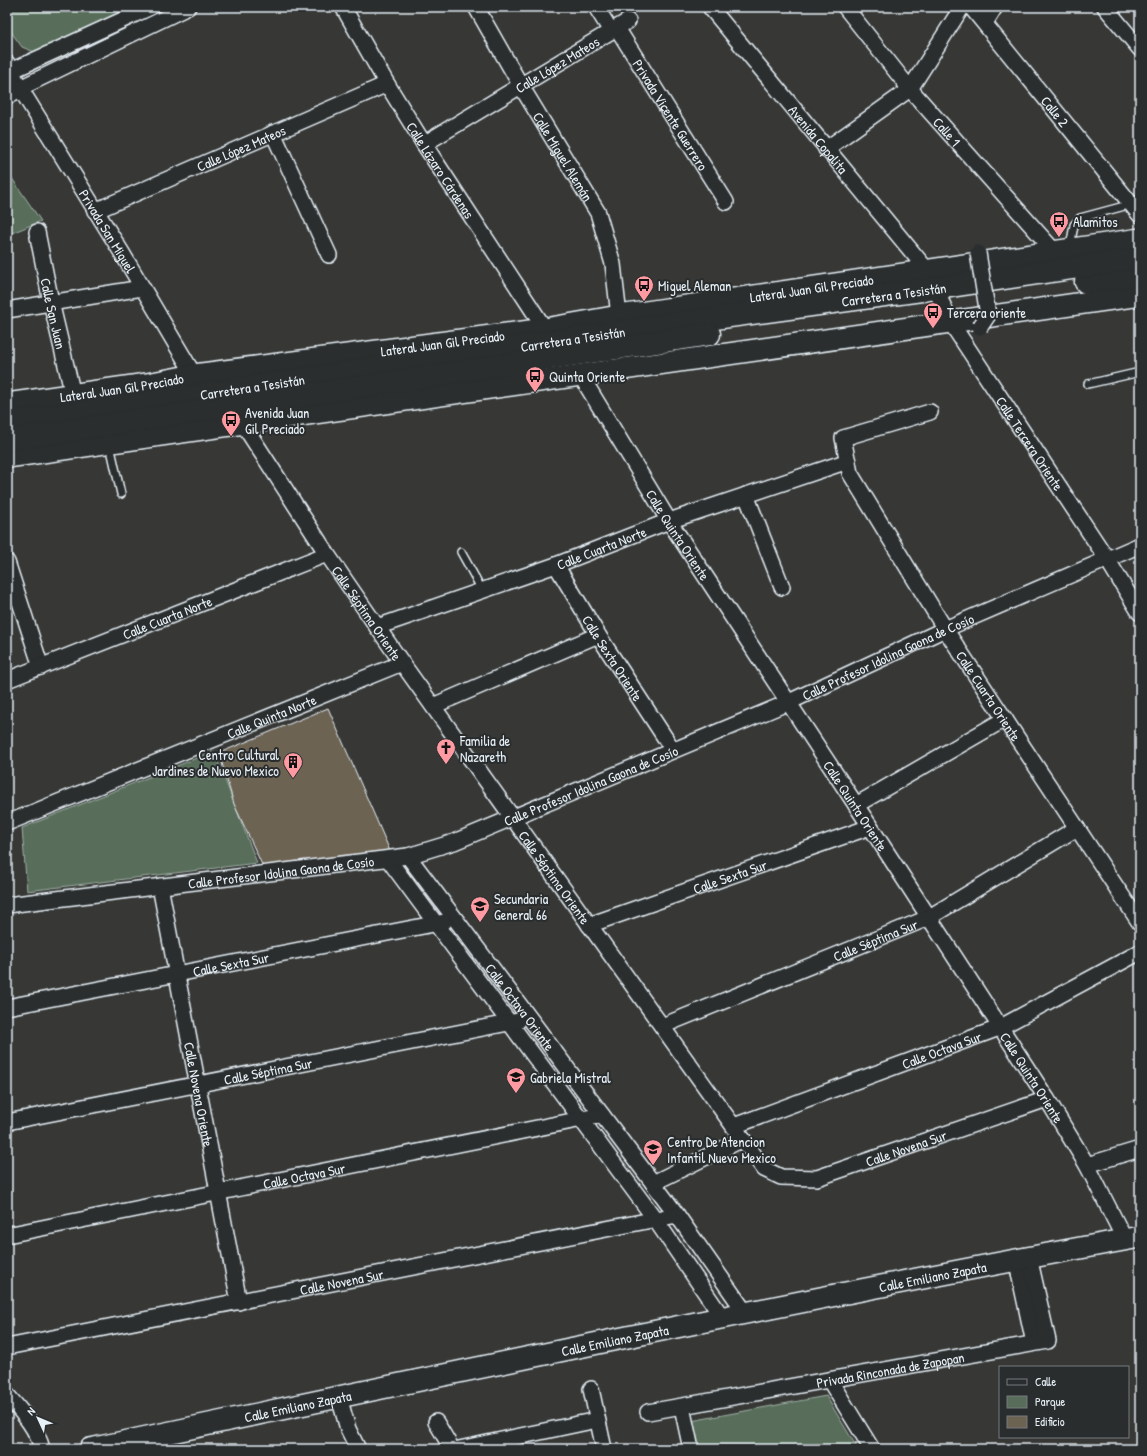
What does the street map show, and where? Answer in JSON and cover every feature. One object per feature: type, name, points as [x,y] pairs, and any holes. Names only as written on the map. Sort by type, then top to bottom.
[{"type":"main road","name":"Lateral Juan Gil Preciado","points":[[7,404],[147,384],[194,375],[545,329],[619,316],[935,287],[1062,250],[1140,239]]},
{"type":"main road","name":"Carretera a Tesistán","points":[[7,423],[642,328],[1140,258]]},
{"type":"main road","name":"Carretera a Tesistán","points":[[7,440],[714,334],[935,287],[1140,274]]},
{"type":"main road","points":[[7,457],[1140,295]]},
{"type":"main road","name":"Calle Emiliano Zapata","points":[[90,1449],[745,1312],[1132,1238]]},
{"type":"street","points":[[9,67],[151,7]]},
{"type":"street","points":[[7,97],[20,88],[188,7]]},
{"type":"street","name":"Calle Lázaro Cárdenas","points":[[343,7],[387,84],[424,144],[545,329]]},
{"type":"street","name":"Calle Miguel Alemán","points":[[476,7],[521,86],[598,213],[612,264],[619,316]]},
{"type":"street","name":"Privada Vicente Guerrero","points":[[596,7],[619,27],[726,202]]},
{"type":"street","name":"Avenida Copalita","points":[[710,7],[826,149],[935,287]]},
{"type":"street","name":"Calle 1","points":[[845,7],[910,89],[1062,250]]},
{"type":"street","points":[[826,149],[910,89],[962,7]]},
{"type":"street","name":"Calle 2","points":[[971,7],[1136,210]]},
{"type":"street","points":[[985,23],[995,7]]},
{"type":"street","points":[[1104,7],[1140,49]]},
{"type":"street","name":"Calle López Mateos","points":[[424,144],[619,27]]},
{"type":"street","name":"Privada San Miguel","points":[[9,67],[20,88],[194,375]]},
{"type":"street","name":"Calle López Mateos","points":[[95,211],[387,84]]},
{"type":"street","points":[[273,133],[329,255]]},
{"type":"street","name":"Calle San Juan","points":[[37,232],[51,302],[73,395]]},
{"type":"street","points":[[978,253],[988,315],[980,327]]},
{"type":"street","name":"Calle Tercera Oriente","points":[[935,287],[951,323],[1107,559],[1140,613]]},
{"type":"street","points":[[7,310],[142,288]]},
{"type":"street","name":"Calle Quinta Oriente","points":[[581,376],[669,521],[787,703],[856,805],[1046,1099],[1132,1238]]},
{"type":"street","name":"Calle Cuarta Oriente","points":[[930,412],[843,438],[850,473],[945,628],[1140,923]]},
{"type":"street","name":"Calle Séptima Oriente","points":[[243,424],[327,554],[432,706],[764,1169]]},
{"type":"street","name":"Calle Cuarta Norte","points":[[377,627],[556,565],[669,521],[848,461]]},
{"type":"street","points":[[746,495],[782,587]]},
{"type":"street","name":"Calle Profesor Idolina Gaona de Cosío","points":[[7,905],[408,856],[454,842],[787,703],[945,628],[1140,545]]},
{"type":"street","name":"Calle Cuarta Norte","points":[[7,680],[327,554]]},
{"type":"street","points":[[7,562],[41,667]]},
{"type":"street","name":"Calle Sexta Oriente","points":[[556,565],[598,635],[673,750]]},
{"type":"street","points":[[432,706],[598,635]]},
{"type":"street","name":"Calle Quinta Norte","points":[[7,823],[402,663]]},
{"type":"street","points":[[856,805],[1005,719]]},
{"type":"street","name":"Calle Sexta Sur","points":[[589,925],[870,827]]},
{"type":"street","name":"Calle Séptima Sur","points":[[662,1026],[928,918],[1077,828]]},
{"type":"street","name":"Calle Octava Oriente","points":[[408,856],[677,1215],[745,1312]]},
{"type":"street","name":"Calle Octava Oriente","points":[[388,858],[655,1219],[722,1317]]},
{"type":"street","name":"Calle Novena Oriente","points":[[160,886],[239,1302]]},
{"type":"street","name":"Calle Sexta Sur","points":[[7,1008],[455,920]]},
{"type":"street","name":"Calle Octava Sur","points":[[734,1126],[999,1028],[1140,952]]},
{"type":"street","name":"Calle Séptima Sur","points":[[7,1122],[530,1019]]},
{"type":"street","name":"Calle Novena Sur","points":[[764,1169],[781,1177],[817,1178],[1046,1099]]},
{"type":"street","name":"Calle Octava Sur","points":[[7,1235],[602,1115]]},
{"type":"street","points":[[653,1183],[743,1139]]},
{"type":"street","points":[[1087,1165],[1140,1149]]},
{"type":"street","name":"Calle Novena Sur","points":[[7,1347],[677,1215]]},
{"type":"street","name":"Privada Rinconada de Zapopan","points":[[648,1412],[830,1381],[1041,1342],[1023,1258]]},
{"type":"street","points":[[830,1381],[872,1449]]},
{"type":"street","points":[[591,1389],[604,1449]]},
{"type":"street","points":[[7,1395],[24,1414],[40,1441],[42,1449]]},
{"type":"street","points":[[339,1397],[348,1429],[358,1449]]},
{"type":"street","points":[[682,1406],[691,1449]]},
{"type":"street","points":[[459,1449],[597,1420]]},
{"type":"street","points":[[436,1422],[452,1449]]},
{"type":"lane","points":[[1062,250],[1074,225],[1080,218],[1136,210]]},
{"type":"lane","points":[[1088,384],[1140,372]]},
{"type":"lane","points":[[109,443],[121,494]]},
{"type":"lane","points":[[461,552],[482,590]]},
{"type":"green space","points":[[7,7],[135,7],[37,53],[22,47],[11,32],[7,24]]},
{"type":"green space","points":[[7,171],[41,221],[7,235]]},
{"type":"green space","points":[[214,751],[257,863],[27,891],[22,828]]},
{"type":"green space","points":[[826,1396],[858,1449],[697,1449],[691,1421]]},
{"type":"building","name":"Centro Cultural Jardines de Nuevo Mexico","points":[[328,708],[390,851],[263,867],[234,804],[219,753]]},
{"type":"place","name":"Alamitos","points":[[1059,238]]},
{"type":"place","name":"Miguel Aleman","points":[[644,302]]},
{"type":"place","name":"Tercera oriente","points":[[933,329]]},
{"type":"place","name":"Quinta Oriente","points":[[535,393]]},
{"type":"place","name":"Avenida Juan Gil Preciado","points":[[231,437]]},
{"type":"place","name":"Familia de Nazareth","points":[[446,765]]},
{"type":"place","name":"Centro Cultural Jardines de Nuevo Mexico","points":[[293,779]]},
{"type":"place","name":"Secundaria General 66","points":[[480,923]]},
{"type":"place","name":"Gabriela Mistral","points":[[516,1094]]},
{"type":"place","name":"Centro De Atencion Infantil Nuevo Mexico","points":[[653,1166]]}]
